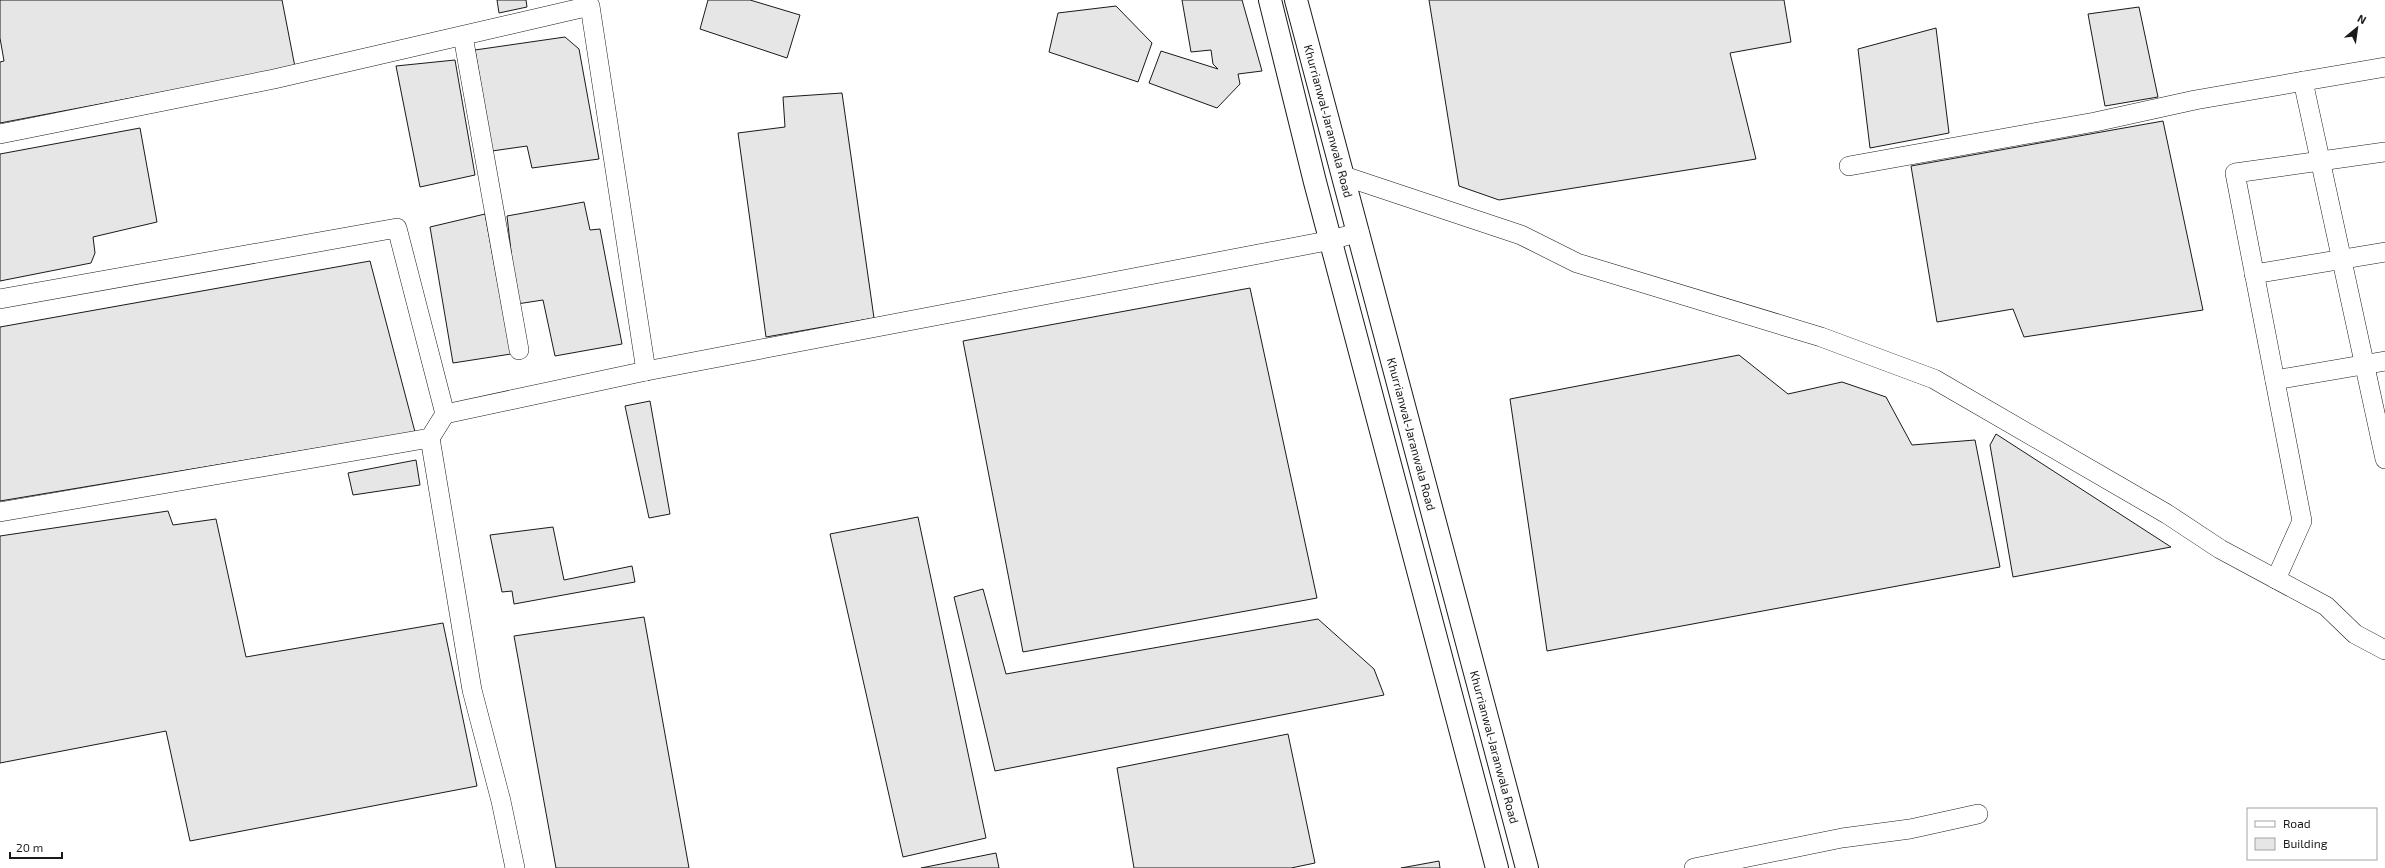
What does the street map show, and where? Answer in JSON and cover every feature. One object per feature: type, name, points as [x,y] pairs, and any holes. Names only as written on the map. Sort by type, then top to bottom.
[{"type":"main road","points":[[1270,0],[1315,182],[1332,240],[1497,868]]},
{"type":"main road","name":"Khurrianwal-Jaranwala Road","points":[[1296,0],[1359,232],[1527,868]]},
{"type":"street","points":[[0,134],[274,79],[590,6],[646,371]]},
{"type":"street","points":[[463,36],[519,350]]},
{"type":"street","points":[[1849,166],[2096,122],[2195,100],[2385,67]]},
{"type":"street","points":[[2303,81],[2385,459]]},
{"type":"street","points":[[2276,579],[2302,521],[2235,173],[2385,152]]},
{"type":"street","points":[[1344,176],[1521,235],[1577,263],[1821,337],[1934,379],[2167,514],[2220,549],[2326,606],[2355,634],[2385,650]]},
{"type":"street","points":[[0,299],[397,228],[445,414]]},
{"type":"street","points":[[515,868],[501,801],[472,690],[430,438],[445,414],[646,371],[1332,240],[1359,232]]},
{"type":"street","points":[[2254,274],[2385,252]]},
{"type":"street","points":[[2275,380],[2385,361]]},
{"type":"street","points":[[0,512],[430,438]]},
{"type":"street","points":[[1694,868],[1842,838],[1910,829],[1978,814]]},
{"type":"building","points":[[0,0],[282,0],[295,67],[0,123],[0,62],[4,61],[0,38]]},
{"type":"building","points":[[497,0],[526,0],[527,7],[499,13]]},
{"type":"building","points":[[708,0],[750,0],[800,15],[787,58],[700,29]]},
{"type":"building","points":[[1182,0],[1242,0],[1262,71],[1238,74],[1240,84],[1217,108],[1149,83],[1161,51],[1218,69],[1213,64],[1211,50],[1191,52]]},
{"type":"building","points":[[1429,0],[1784,0],[1791,42],[1730,53],[1756,159],[1499,200],[1459,186]]},
{"type":"building","points":[[1116,6],[1152,43],[1138,82],[1049,52],[1058,13]]},
{"type":"building","points":[[2139,7],[2158,97],[2105,106],[2088,14]]},
{"type":"building","points":[[1936,28],[1949,133],[1870,148],[1858,49]]},
{"type":"building","points":[[565,37],[579,49],[599,159],[532,168],[527,146],[492,151],[475,50]]},
{"type":"building","points":[[455,60],[475,175],[420,187],[396,66]]},
{"type":"building","points":[[842,93],[874,318],[766,337],[738,133],[785,127],[783,97]]},
{"type":"building","points":[[2163,121],[2203,310],[2024,337],[2013,309],[1937,322],[1911,166]]},
{"type":"building","points":[[140,128],[157,222],[93,237],[95,253],[91,263],[0,281],[0,154]]},
{"type":"building","points":[[584,202],[590,230],[600,229],[622,344],[555,356],[543,300],[517,304],[507,216]]},
{"type":"building","points":[[485,214],[511,354],[453,363],[430,227]]},
{"type":"building","points":[[370,261],[415,432],[0,501],[0,327]]},
{"type":"building","points":[[1250,288],[1317,598],[1023,652],[963,341]]},
{"type":"building","points":[[1739,355],[1788,394],[1842,382],[1886,397],[1912,445],[1975,440],[2000,567],[1547,651],[1510,399]]},
{"type":"building","points":[[650,401],[670,514],[649,518],[625,406]]},
{"type":"building","points":[[1996,434],[2171,547],[2013,577],[1990,445]]},
{"type":"building","points":[[416,460],[420,485],[353,495],[348,473]]},
{"type":"building","points":[[168,511],[173,525],[216,519],[246,657],[443,623],[477,786],[190,841],[166,731],[0,763],[0,536]]},
{"type":"building","points":[[918,517],[986,838],[903,857],[830,534]]},
{"type":"building","points":[[553,527],[564,580],[632,566],[635,582],[514,604],[512,591],[502,592],[490,535]]},
{"type":"building","points":[[983,589],[1006,674],[1318,619],[1374,669],[1384,695],[995,771],[954,597]]},
{"type":"building","points":[[644,617],[689,868],[556,868],[514,636]]},
{"type":"building","points":[[1288,734],[1315,863],[1291,868],[1134,868],[1117,768]]},
{"type":"building","points":[[996,853],[999,868],[921,868]]},
{"type":"building","points":[[1439,861],[1440,868],[1401,868]]}]
